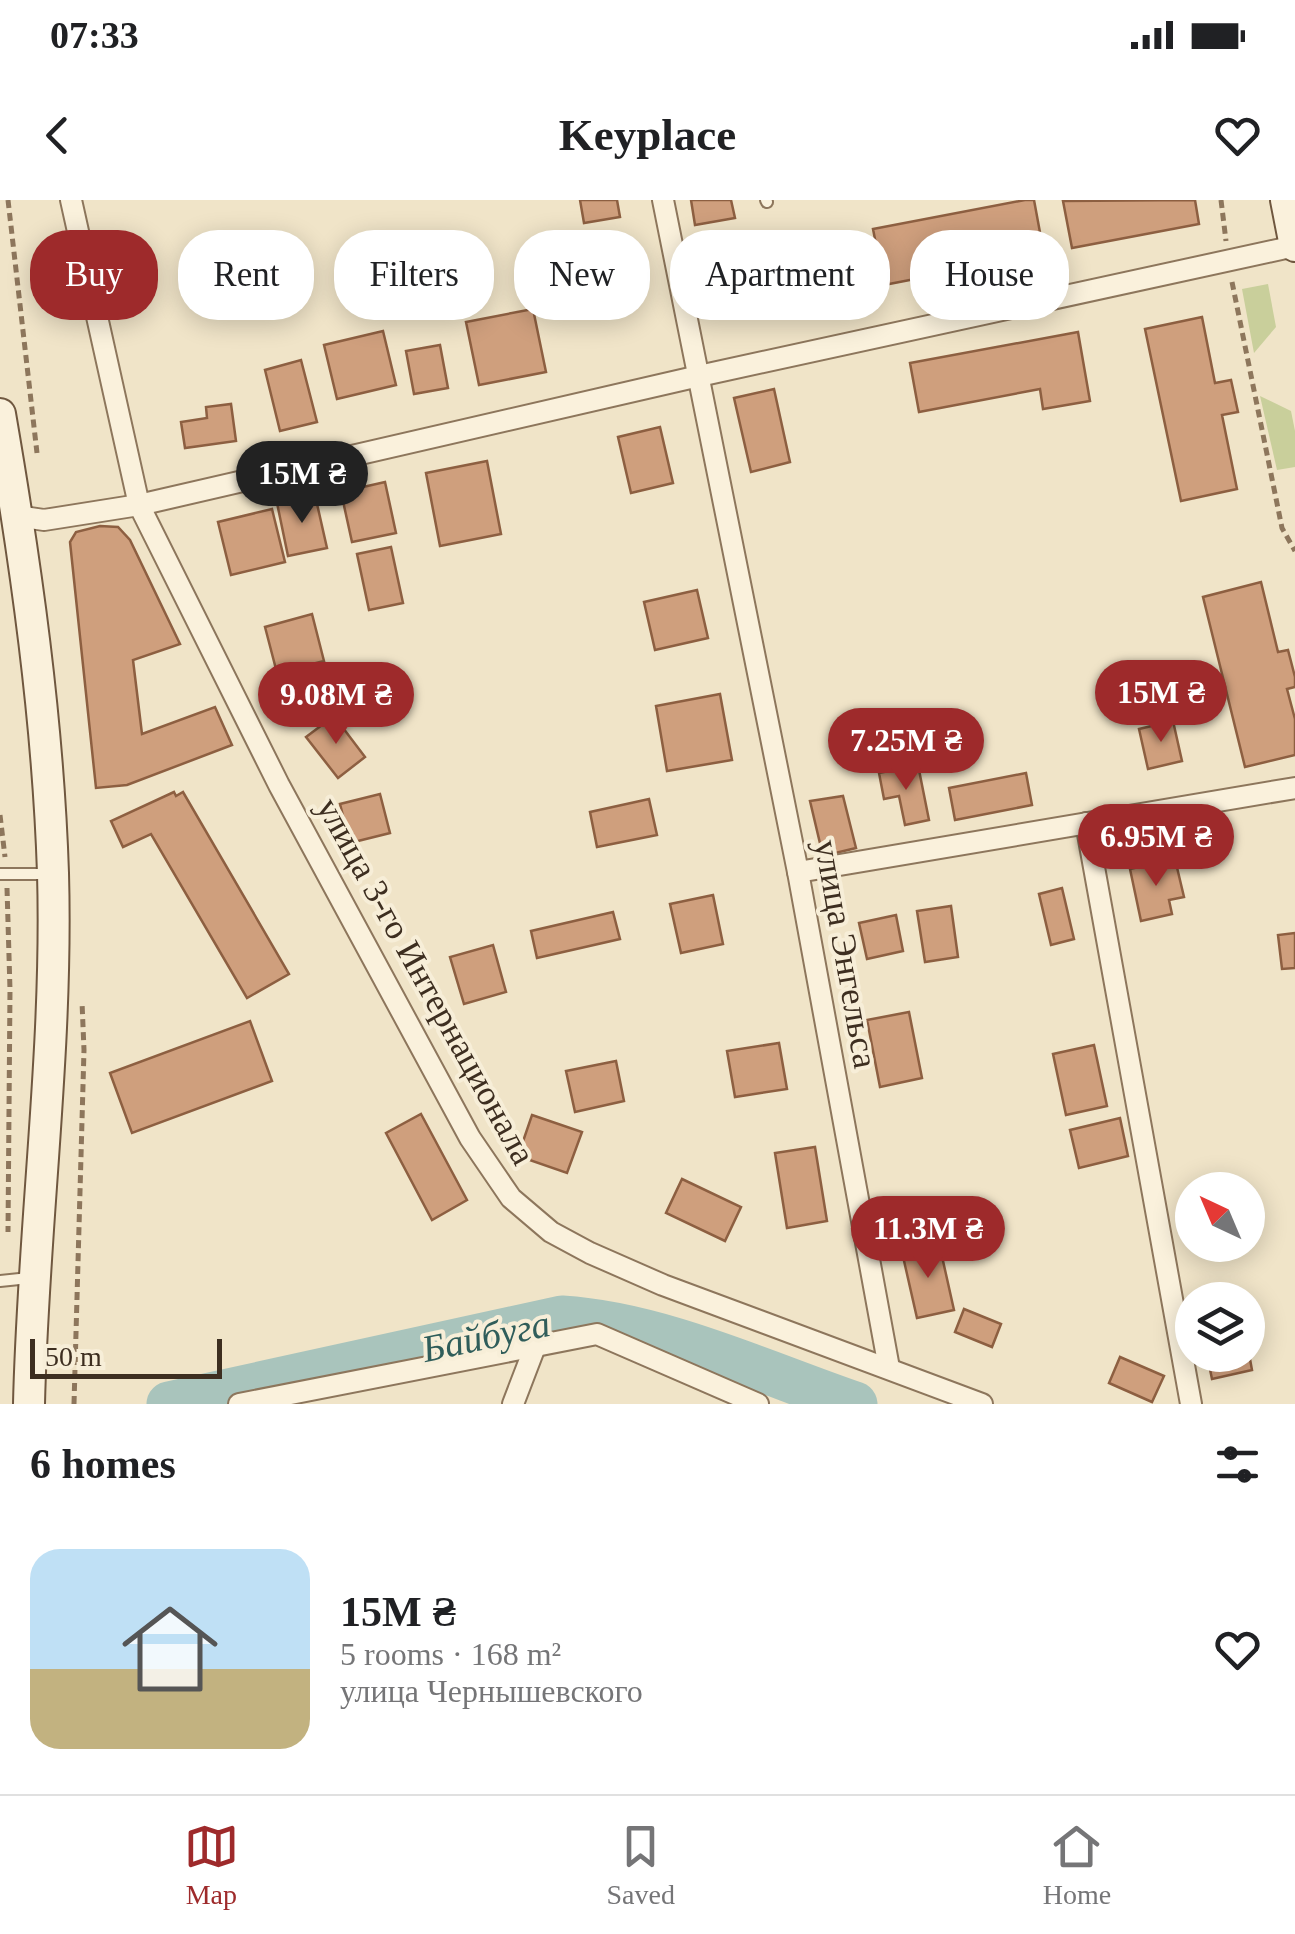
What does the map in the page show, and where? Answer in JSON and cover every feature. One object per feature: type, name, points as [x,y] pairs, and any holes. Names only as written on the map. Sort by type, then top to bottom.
[{"type":"main road","points":[[1286,200],[1295,246]]},
{"type":"main road","points":[[0,414],[18,516],[43,726],[53,874],[52,996],[13,1280],[31,1313],[29,1404]]},
{"type":"street","name":"улица 3-го Интернационала","points":[[70,200],[139,504],[278,785],[470,1138],[511,1198],[550,1232],[663,1285],[982,1404]]},
{"type":"street","name":"улица Энгельса","points":[[663,200],[798,872],[889,1368]]},
{"type":"street","points":[[18,516],[44,520],[139,504],[1295,246]]},
{"type":"street","points":[[798,872],[1295,788]]},
{"type":"street","points":[[1086,823],[1192,1404]]},
{"type":"street","points":[[239,1404],[597,1334],[758,1404]]},
{"type":"street","points":[[513,1404],[536,1344]]},
{"type":"lane","points":[[4,874],[53,874]]},
{"type":"path","points":[[1220,200],[1228,259],[1282,528],[1295,550]]},
{"type":"path","points":[[0,816],[10,990],[13,1280]]},
{"type":"path","points":[[74,1404],[75,1308]]},
{"type":"green space","points":[[1268,284],[1276,327],[1254,353],[1242,289]]},
{"type":"green space","points":[[1260,396],[1291,411],[1295,467],[1277,470]]},
{"type":"building","points":[[580,200],[617,200],[620,217],[584,223]]},
{"type":"building","points":[[691,200],[731,200],[735,218],[695,225]]},
{"type":"building","points":[[1034,200],[1040,230],[910,230],[910,280],[890,284],[890,230],[873,229]]},
{"type":"building","points":[[1195,200],[1199,224],[1072,248],[1063,201]]},
{"type":"building","points":[[514,313],[514,320],[535,320],[546,372],[479,385],[466,322],[494,320],[494,317]]},
{"type":"building","points":[[1202,317],[1215,383],[1231,380],[1238,412],[1222,415],[1237,489],[1181,501],[1145,329]]},
{"type":"building","points":[[383,331],[396,385],[337,399],[324,345]]},
{"type":"building","points":[[1078,332],[1090,401],[1043,409],[1040,389],[919,412],[910,363]]},
{"type":"building","points":[[440,345],[448,388],[414,394],[406,351]]},
{"type":"building","points":[[301,360],[317,422],[280,431],[265,370]]},
{"type":"building","points":[[774,389],[790,462],[751,472],[734,398]]},
{"type":"building","points":[[231,404],[236,441],[185,448],[181,422],[207,418],[206,407]]},
{"type":"building","points":[[660,427],[673,483],[631,493],[618,437]]},
{"type":"building","points":[[487,461],[501,534],[440,546],[426,473]]},
{"type":"building","points":[[385,482],[396,533],[352,542],[341,492]]},
{"type":"building","points":[[315,495],[327,548],[288,556],[277,503]]},
{"type":"building","points":[[272,509],[285,562],[231,575],[218,522]]},
{"type":"building","points":[[100,526],[118,527],[130,540],[180,644],[133,660],[142,734],[215,707],[232,745],[127,785],[96,788],[70,542],[76,532]]},
{"type":"building","points":[[391,547],[403,603],[369,610],[357,554]]},
{"type":"building","points":[[1261,582],[1278,652],[1288,650],[1295,677],[1295,687],[1287,689],[1295,719],[1295,755],[1245,767],[1203,597]]},
{"type":"building","points":[[697,590],[708,638],[655,650],[644,602]]},
{"type":"building","points":[[312,614],[324,661],[277,673],[265,627]]},
{"type":"building","points":[[720,694],[732,760],[667,771],[656,706]]},
{"type":"building","points":[[334,716],[365,757],[338,778],[306,737]]},
{"type":"building","points":[[936,716],[941,744],[879,754],[875,726]]},
{"type":"building","points":[[1173,721],[1182,761],[1148,769],[1139,729]]},
{"type":"building","points":[[918,765],[929,820],[905,825],[899,796],[884,799],[879,773]]},
{"type":"building","points":[[1026,773],[1032,805],[955,820],[949,788]]},
{"type":"building","points":[[174,792],[176,796],[183,792],[289,974],[247,998],[151,834],[123,847],[111,821]]},
{"type":"building","points":[[380,794],[390,833],[350,843],[340,804]]},
{"type":"building","points":[[843,796],[856,848],[823,856],[810,801]]},
{"type":"building","points":[[649,799],[657,835],[597,847],[590,812]]},
{"type":"building","points":[[1175,859],[1184,897],[1169,900],[1172,914],[1141,921],[1130,869]]},
{"type":"building","points":[[1062,888],[1074,939],[1051,945],[1039,894]]},
{"type":"building","points":[[713,895],[723,944],[681,953],[670,904]]},
{"type":"building","points":[[951,906],[958,957],[925,962],[917,911]]},
{"type":"building","points":[[613,912],[620,939],[537,958],[531,931]]},
{"type":"building","points":[[896,915],[903,951],[867,959],[859,923]]},
{"type":"building","points":[[1295,933],[1295,968],[1282,969],[1278,935]]},
{"type":"building","points":[[493,945],[506,992],[464,1004],[450,957]]},
{"type":"building","points":[[909,1012],[922,1078],[880,1087],[867,1020]]},
{"type":"building","points":[[250,1021],[272,1081],[132,1133],[110,1073]]},
{"type":"building","points":[[779,1043],[787,1089],[735,1097],[727,1051]]},
{"type":"building","points":[[1094,1045],[1107,1106],[1066,1115],[1053,1054]]},
{"type":"building","points":[[616,1061],[624,1101],[575,1112],[566,1071]]},
{"type":"building","points":[[421,1114],[467,1200],[432,1220],[386,1133]]},
{"type":"building","points":[[532,1115],[582,1132],[567,1173],[518,1156]]},
{"type":"building","points":[[1120,1118],[1128,1156],[1079,1168],[1070,1130]]},
{"type":"building","points":[[815,1147],[827,1221],[787,1228],[775,1153]]},
{"type":"building","points":[[682,1179],[741,1207],[725,1241],[666,1213]]},
{"type":"building","points":[[939,1243],[954,1310],[917,1318],[902,1252]]},
{"type":"building","points":[[964,1309],[1001,1324],[992,1347],[955,1332]]},
{"type":"building","points":[[1120,1357],[1164,1376],[1152,1402],[1109,1383]]},
{"type":"building","points":[[1211,1372],[1243,1372],[1212,1379]]},
{"type":"waterway","name":"Байбуга","points":[[169,1404],[562,1318],[673,1339],[855,1404]]}]
